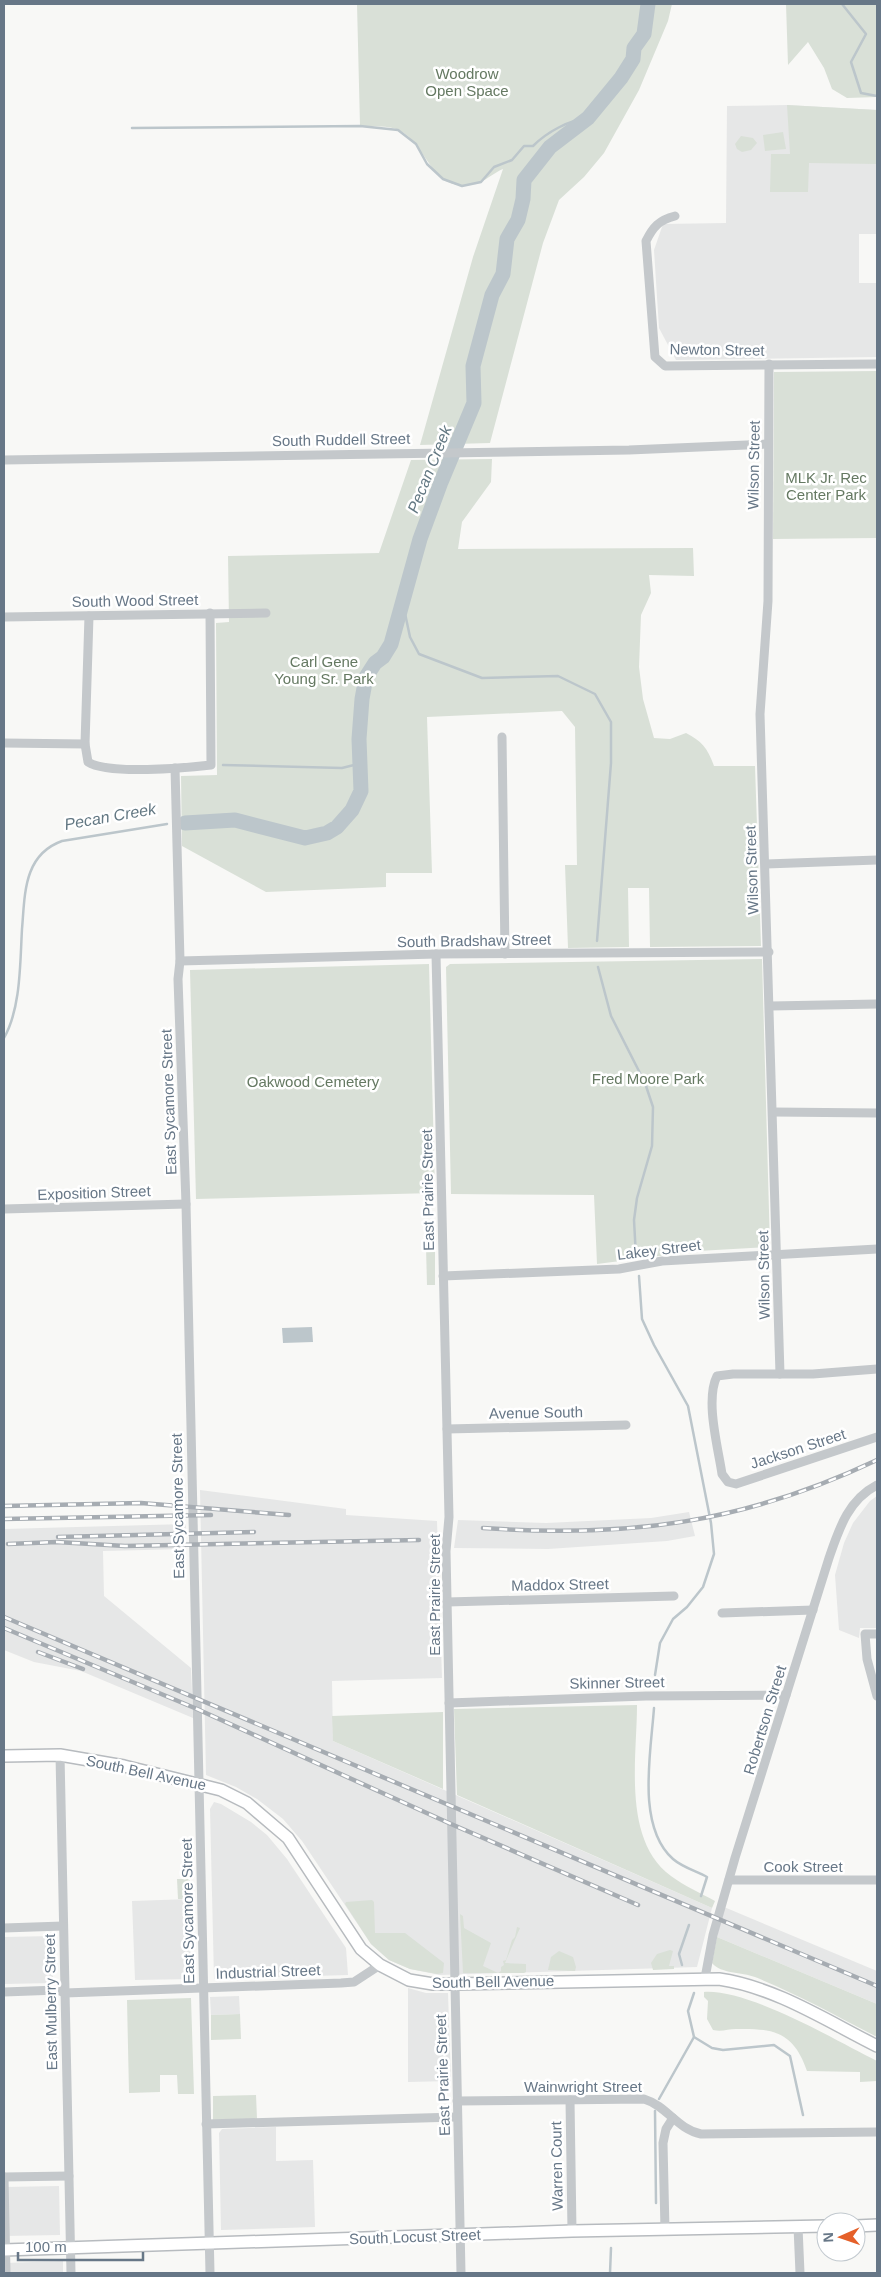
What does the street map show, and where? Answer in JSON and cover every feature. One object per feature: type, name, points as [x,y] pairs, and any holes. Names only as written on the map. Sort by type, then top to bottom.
[{"type":"main road","name":"South Bell Avenue","points":[[4,1756],[60,1755],[199,1783],[221,1790],[247,1803],[288,1838],[361,1949],[380,1965],[409,1980],[433,1984],[705,1978],[732,1980],[759,1988],[877,2046]]},
{"type":"main road","name":"South Locust Street","points":[[5,2250],[572,2231],[816,2226]]},
{"type":"street","name":"Newton Street","points":[[674,216],[663,219],[653,227],[646,241],[655,357],[666,366],[877,364]]},
{"type":"street","name":"Wilson Street","points":[[769,364],[768,601],[760,714],[771,1006],[780,1374]]},
{"type":"street","name":"South Ruddell Street","points":[[4,460],[629,450],[768,444]]},
{"type":"street","points":[[89,616],[85,744],[88,762],[95,767],[175,768],[211,765],[210,613]]},
{"type":"street","name":"South Wood Street","points":[[4,617],[266,613]]},
{"type":"street","points":[[502,737],[505,954]]},
{"type":"street","points":[[4,743],[85,744]]},
{"type":"street","name":"East Sycamore Street","points":[[175,768],[180,961],[178,979],[186,1204],[210,2273]]},
{"type":"street","points":[[766,864],[877,860]]},
{"type":"street","name":"South Bradshaw Street","points":[[180,961],[436,954],[769,952]]},
{"type":"street","name":"East Prairie Street","points":[[436,954],[449,1517],[446,1551],[461,2273]]},
{"type":"street","points":[[771,1006],[877,1004]]},
{"type":"street","points":[[773,1112],[877,1114]]},
{"type":"street","name":"Exposition Street","points":[[4,1210],[186,1204]]},
{"type":"street","name":"Lakey Street","points":[[443,1276],[619,1269],[662,1261],[877,1249]]},
{"type":"street","points":[[780,1374],[877,1369]]},
{"type":"street","name":"Jackson Street","points":[[780,1374],[717,1376],[713,1384],[714,1427],[722,1474],[728,1482],[736,1484],[877,1437]]},
{"type":"street","name":"Avenue South","points":[[447,1429],[626,1425]]},
{"type":"street","name":"Robertson Street","points":[[705,1978],[706,1964],[729,1880],[786,1694],[843,1518],[855,1503],[877,1485]]},
{"type":"street","name":"Maddox Street","points":[[447,1602],[674,1596]]},
{"type":"street","points":[[722,1614],[813,1610]]},
{"type":"street","points":[[877,1634],[865,1634],[867,1659],[877,1696]]},
{"type":"street","name":"Skinner Street","points":[[449,1703],[786,1694]]},
{"type":"street","name":"East Mulberry Street","points":[[60,1755],[71,2273]]},
{"type":"street","name":"Cook Street","points":[[729,1880],[877,1880]]},
{"type":"street","points":[[4,1928],[64,1926]]},
{"type":"street","name":"Industrial Street","points":[[4,1992],[58,1990],[65,1993],[354,1982],[380,1965]]},
{"type":"street","name":"Wainwright Street","points":[[457,2101],[644,2099],[660,2106],[683,2127],[701,2134],[877,2132]]},
{"type":"street","name":"Warren Court","points":[[570,2100],[572,2231]]},
{"type":"street","points":[[206,2124],[458,2117]]},
{"type":"street","points":[[665,2230],[664,2142],[666,2129],[673,2118]]},
{"type":"street","points":[[6,2273],[4,2177],[69,2176]]},
{"type":"street","points":[[798,2227],[800,2273]]},
{"type":"shaded area","points":[[787,105],[877,110],[877,234],[859,234],[859,283],[877,283],[877,357],[676,360],[659,328],[654,250],[663,224],[726,223],[727,106]]},
{"type":"shaded area","points":[[312,1327],[313,1342],[283,1343],[282,1328]]},
{"type":"shaded area","points":[[200,1490],[346,1509],[346,1515],[437,1521],[442,1678],[332,1681],[333,1741],[712,1908],[697,1967],[440,1975],[410,1969],[389,1960],[371,1944],[302,1841],[283,1819],[257,1799],[236,1787],[206,1775]]},
{"type":"shaded area","points":[[877,1496],[877,1628],[860,1628],[859,1638],[839,1630],[835,1575],[844,1543],[853,1523],[870,1501]]},
{"type":"shaded area","points":[[689,1512],[695,1536],[667,1541],[548,1549],[454,1548],[458,1520],[546,1523],[651,1518]]},
{"type":"shaded area","points":[[186,1524],[186,1549],[103,1551],[104,1596],[191,1668],[193,1718],[81,1671],[34,1662],[4,1650],[4,1529]]},
{"type":"shaded area","points":[[214,1802],[221,1804],[251,1822],[267,1835],[287,1859],[346,1948],[348,1975],[214,1979],[210,1809]]},
{"type":"shaded area","points":[[190,1899],[192,1979],[135,1980],[132,1901]]},
{"type":"shaded area","points":[[724,1907],[877,1971],[877,2004],[717,1937]]},
{"type":"shaded area","points":[[53,1936],[53,1983],[4,1984],[4,1937]]},
{"type":"shaded area","points":[[408,1988],[426,1993],[448,1993],[451,2081],[408,2082]]},
{"type":"shaded area","points":[[239,1996],[240,2014],[211,2015],[210,1997]]},
{"type":"shaded area","points":[[276,2127],[276,2161],[313,2160],[315,2227],[221,2230],[219,2133],[222,2129]]},
{"type":"shaded area","points":[[59,2186],[60,2235],[4,2236],[4,2187]]},
{"type":"shaded area","points":[[63,2261],[63,2273],[4,2273],[4,2263]]},
{"type":"green space","name":"Woodrow Open Space","points":[[357,4],[672,4],[668,21],[639,90],[604,153],[584,177],[559,200],[543,243],[490,443],[420,445],[473,257],[503,169],[480,182],[464,185],[451,183],[441,177],[418,147],[399,130],[395,128],[360,126]]},
{"type":"green space","points":[[786,4],[877,4],[877,97],[847,98],[832,89],[824,68],[808,42],[788,65]]},
{"type":"green space","points":[[787,105],[877,110],[877,164],[809,163],[808,192],[770,192],[771,154],[790,154]]},
{"type":"green space","points":[[783,132],[786,149],[765,151],[763,135]]},
{"type":"green space","points":[[741,136],[753,138],[757,143],[751,150],[742,152],[737,149],[735,144]]},
{"type":"green space","name":"MLK Jr. Rec Center Park","points":[[877,371],[877,538],[773,539],[774,372]]},
{"type":"green space","name":"Carl Gene Young Sr. Park","points":[[492,459],[491,482],[462,522],[458,549],[693,548],[694,576],[649,575],[651,593],[641,615],[639,667],[643,699],[654,738],[670,739],[686,733],[704,746],[714,766],[755,766],[761,946],[650,947],[649,888],[628,888],[629,947],[568,948],[565,865],[577,865],[575,727],[562,711],[427,717],[432,873],[386,873],[386,887],[266,892],[182,846],[181,776],[217,775],[216,623],[229,622],[228,556],[379,553],[411,460]]},
{"type":"green space","name":"Fred Moore Park","points":[[762,959],[770,1247],[698,1251],[597,1264],[594,1195],[451,1194],[446,967],[450,964]]},
{"type":"green space","name":"Oakwood Cemetery","points":[[429,964],[435,1193],[196,1199],[190,970]]},
{"type":"green space","points":[[435,1237],[435,1285],[427,1285],[426,1247],[428,1239]]},
{"type":"green space","points":[[637,1705],[636,1797],[639,1820],[645,1842],[655,1860],[671,1876],[715,1901],[712,1908],[457,1795],[454,1709]]},
{"type":"green space","points":[[443,1712],[443,1789],[333,1741],[332,1716]]},
{"type":"green space","points":[[177,1879],[190,1879],[190,1899],[178,1899]]},
{"type":"green space","points":[[372,1900],[374,1902],[375,1933],[405,1933],[444,1963],[443,1973],[437,1974],[410,1969],[389,1960],[371,1944],[345,1904],[346,1902]]},
{"type":"green space","points":[[460,1914],[463,1916],[464,1928],[491,1943],[483,1966],[498,1973],[463,1973]]},
{"type":"green space","points":[[517,1927],[520,1928],[505,1963],[526,1964],[526,1972],[498,1973],[504,1965],[503,1961],[506,1960]]},
{"type":"green space","points":[[717,1937],[877,2004],[877,2037],[755,1977],[716,1967],[712,1963]]},
{"type":"green space","points":[[670,1950],[673,1951],[669,1966],[674,1966],[674,1969],[653,1970],[651,1963],[657,1954]]},
{"type":"green space","points":[[559,1951],[573,1957],[576,1967],[575,1971],[548,1970],[551,1957]]},
{"type":"green space","points":[[704,1992],[723,1993],[744,1999],[816,2029],[877,2061],[877,2081],[860,2082],[860,2072],[807,2071],[796,2048],[781,2035],[772,2032],[750,2029],[713,2030],[707,2019],[708,2001],[704,1997]]},
{"type":"green space","points":[[191,1998],[194,2094],[178,2094],[177,2075],[160,2075],[160,2092],[129,2093],[127,2000]]},
{"type":"green space","points":[[240,2014],[241,2039],[211,2040],[211,2015]]},
{"type":"green space","points":[[256,2095],[257,2119],[213,2120],[213,2096]]},
{"type":"waterway","name":"Pecan Creek","points":[[185,823],[235,820],[305,838],[327,833],[337,827],[352,810],[361,791],[359,739],[362,699],[366,677],[391,644],[420,539],[441,482],[474,403],[473,366],[492,295],[503,274],[507,239],[518,220],[523,199],[524,180],[550,147],[588,118],[621,78],[633,59],[634,48],[644,34],[648,4]]},
{"type":"waterway","points":[[842,4],[866,34],[851,62],[861,93],[877,96]]},
{"type":"waterway","points":[[132,128],[360,126],[398,130],[416,144],[427,164],[443,179],[462,186],[481,182],[494,167],[512,160],[524,146],[533,146],[559,127],[573,121],[588,118]]},
{"type":"waterway","points":[[403,604],[410,637],[419,654],[482,678],[558,676],[595,694],[611,722],[611,763],[597,941]]},
{"type":"waterway","points":[[223,765],[342,768],[354,765],[358,761]]},
{"type":"waterway","name":"Pecan Creek","points":[[4,1038],[10,1026],[17,999],[24,903],[28,878],[40,856],[49,847],[62,841],[167,824]]},
{"type":"waterway","points":[[598,967],[611,1016],[645,1083],[653,1107],[652,1146],[637,1198],[634,1220],[636,1257]]},
{"type":"waterway","points":[[639,1276],[642,1319],[654,1345],[688,1406],[711,1523],[714,1554],[703,1587],[687,1607],[673,1619],[660,1643],[655,1675]]},
{"type":"waterway","points":[[654,1708],[648,1788],[654,1828],[661,1845],[673,1859],[707,1877],[701,1896]]},
{"type":"waterway","points":[[682,1965],[679,1954],[689,1925]]},
{"type":"waterway","points":[[694,1993],[688,2011],[694,2037],[712,2048],[723,2050],[774,2045],[790,2056],[803,2115]]},
{"type":"waterway","points":[[659,2099],[694,2037]]},
{"type":"waterway","points":[[655,2111],[656,2203]]},
{"type":"waterway","points":[[610,2273],[611,2248]]},
{"type":"railway","points":[[483,1528],[536,1531],[587,1530],[637,1527],[685,1521],[732,1512],[780,1499],[877,1460]]},
{"type":"railway","points":[[4,1506],[141,1503],[289,1515]]},
{"type":"railway","points":[[4,1519],[211,1515]]},
{"type":"railway","points":[[58,1537],[254,1532]]},
{"type":"railway","points":[[8,1544],[57,1542],[125,1546],[419,1540]]},
{"type":"railway","points":[[4,1617],[877,1986]]},
{"type":"railway","points":[[4,1628],[197,1709],[451,1824],[638,1905]]},
{"type":"railway","points":[[38,1652],[83,1669]]}]
